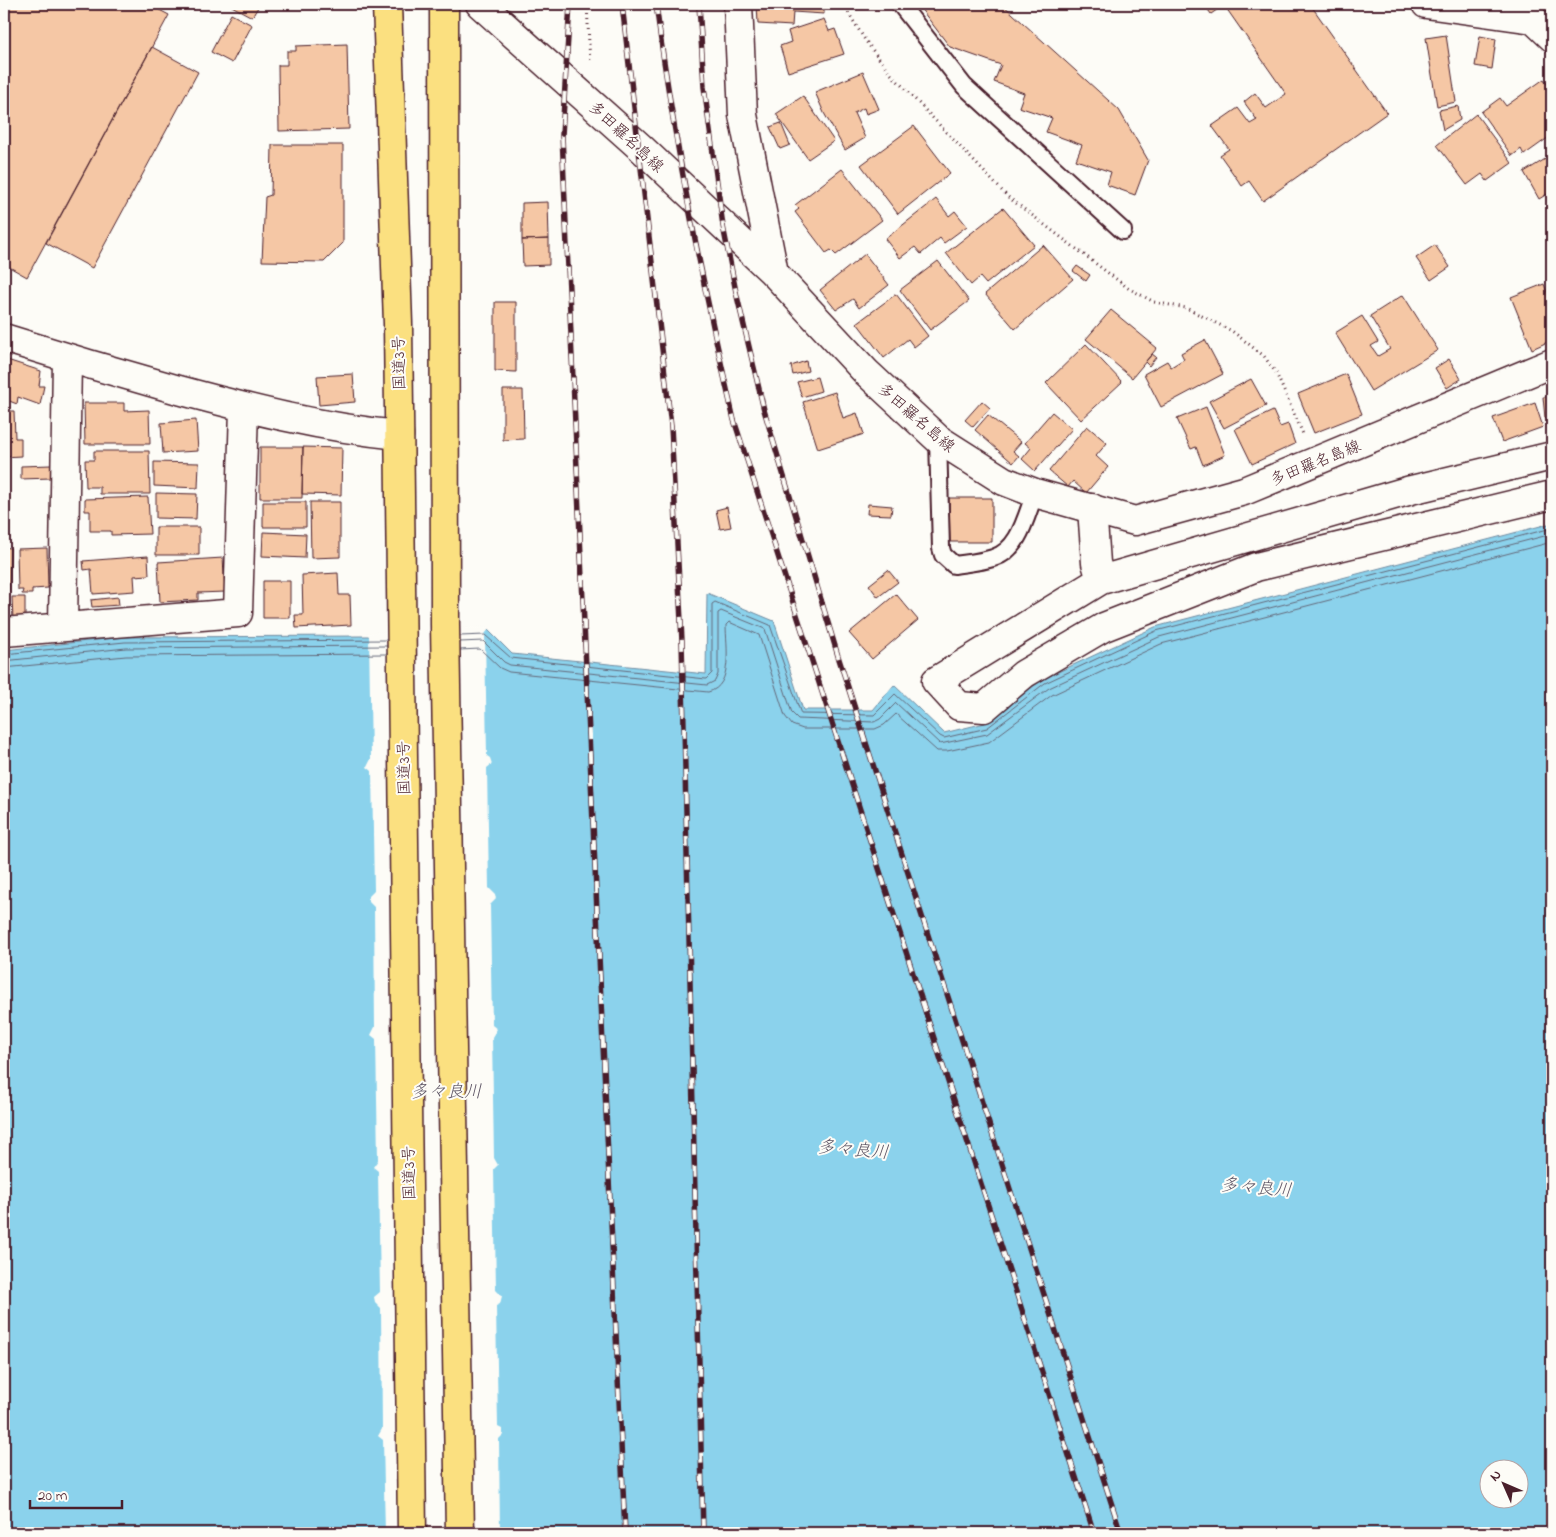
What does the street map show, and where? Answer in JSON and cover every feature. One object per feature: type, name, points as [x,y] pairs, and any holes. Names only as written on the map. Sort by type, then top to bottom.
[{"type":"highway","name":"国道3号","points":[[387,4],[399,435],[412,1533]]},
{"type":"highway","points":[[444,4],[445,624],[460,1533]]},
{"type":"street","name":"多田羅名島線","points":[[480,4],[593,104],[774,273],[866,372],[938,439],[1004,481],[1035,493],[1135,521],[1244,491],[1552,363]]},
{"type":"street","points":[[738,4],[743,115],[774,273]]},
{"type":"street","points":[[1426,4],[1522,11],[1534,19],[1552,37]]},
{"type":"street","points":[[4,338],[67,359],[244,408],[358,431],[399,435]]},
{"type":"street","points":[[63,626],[67,359]]},
{"type":"street","points":[[4,632],[238,613],[244,408]]},
{"type":"street","points":[[1552,456],[1411,490],[1101,580],[936,681],[959,706],[984,708],[1024,674],[1104,627],[1256,567],[1552,495]]},
{"type":"street","points":[[1092,508],[1096,563],[1101,580]]},
{"type":"lane","points":[[900,4],[964,86],[1123,231]]},
{"type":"lane","points":[[938,439],[941,548],[943,555],[954,565],[994,558],[1010,547],[1018,536],[1035,493]]},
{"type":"path","points":[[587,4],[593,104]]},
{"type":"path","points":[[843,4],[865,40],[890,73],[1008,197],[1128,288],[1154,302],[1186,308],[1232,330],[1264,356],[1276,373],[1306,441],[1312,463]]},
{"type":"water","name":"多々良川","points":[[1552,523],[1552,1533],[4,1533],[4,650],[125,637],[369,636],[487,629],[512,654],[706,674],[707,593],[774,621],[803,710],[873,710],[894,685],[944,733],[985,723],[1043,679],[1155,627]]},
{"type":"pier","points":[[490,628],[485,634],[487,756],[492,764],[487,768],[489,888],[495,894],[496,899],[490,905],[492,1025],[497,1029],[492,1037],[494,1158],[498,1165],[494,1169],[496,1290],[502,1296],[500,1304],[496,1306],[498,1427],[502,1429],[503,1435],[499,1439],[500,1533],[385,1533],[383,1440],[378,1436],[382,1429],[381,1308],[375,1302],[374,1297],[380,1292],[378,1171],[373,1167],[378,1160],[376,1039],[371,1035],[375,1027],[374,907],[368,901],[368,897],[374,891],[372,771],[367,767],[371,759],[369,636],[366,633]]},
{"type":"building","points":[[4,4],[148,4],[169,15],[27,277],[4,264]]},
{"type":"building","points":[[228,4],[260,4],[252,17]]},
{"type":"building","points":[[757,4],[824,4],[824,14],[793,12],[792,26],[758,24]]},
{"type":"building","points":[[917,4],[1002,4],[1119,110],[1148,160],[1135,195],[1107,185],[1111,172],[1076,160],[1082,145],[1046,132],[1052,118],[1019,107],[1024,93],[994,82],[1001,65],[950,47]]},
{"type":"building","points":[[1204,4],[1310,4],[1387,113],[1263,201],[1249,181],[1242,186],[1220,155],[1229,149],[1212,126],[1238,108],[1250,124],[1257,120],[1244,102],[1255,93],[1266,108],[1286,94],[1224,5],[1211,14]]},
{"type":"building","points":[[231,14],[252,25],[232,63],[211,52]]},
{"type":"building","points":[[824,19],[829,31],[835,29],[844,54],[788,72],[780,46],[791,42],[788,31]]},
{"type":"building","points":[[1446,35],[1456,102],[1437,106],[1426,38]]},
{"type":"building","points":[[1480,36],[1496,39],[1492,69],[1475,66]]},
{"type":"building","points":[[347,44],[349,129],[279,131],[278,65],[287,65],[287,51],[296,51],[296,46]]},
{"type":"building","points":[[152,47],[198,72],[92,268],[46,243]]},
{"type":"building","points":[[863,72],[879,109],[866,114],[864,108],[854,113],[865,138],[845,150],[824,113],[815,92]]},
{"type":"building","points":[[1544,79],[1552,92],[1552,135],[1524,155],[1521,149],[1512,156],[1481,112],[1500,98],[1506,106]]},
{"type":"building","points":[[803,96],[834,141],[808,159],[776,114]]},
{"type":"building","points":[[1458,106],[1460,120],[1443,130],[1439,110]]},
{"type":"building","points":[[1476,114],[1512,163],[1487,181],[1482,174],[1467,185],[1437,145]]},
{"type":"building","points":[[781,123],[790,145],[780,149],[770,127]]},
{"type":"building","points":[[914,126],[950,173],[898,214],[861,165]]},
{"type":"building","points":[[272,145],[343,145],[343,243],[324,262],[262,261],[265,197],[271,195]]},
{"type":"building","points":[[1552,155],[1552,191],[1539,199],[1524,172]]},
{"type":"building","points":[[842,169],[882,220],[836,255],[831,250],[826,253],[795,212],[799,209],[795,205]]},
{"type":"building","points":[[936,199],[949,216],[955,211],[967,226],[944,243],[940,238],[921,254],[915,247],[900,258],[885,239]]},
{"type":"building","points":[[548,202],[549,239],[522,240],[522,203]]},
{"type":"building","points":[[1003,208],[1034,245],[986,284],[980,277],[971,285],[946,253]]},
{"type":"building","points":[[549,239],[549,265],[523,266],[522,240]]},
{"type":"building","points":[[1043,245],[1073,279],[1015,329],[985,294]]},
{"type":"building","points":[[1435,245],[1450,267],[1431,280],[1416,258]]},
{"type":"building","points":[[865,254],[889,285],[859,308],[853,299],[836,310],[820,290]]},
{"type":"building","points":[[938,261],[969,301],[930,330],[900,290]]},
{"type":"building","points":[[1077,266],[1090,275],[1086,281],[1073,271]]},
{"type":"building","points":[[1544,284],[1552,306],[1552,340],[1532,349],[1511,297]]},
{"type":"building","points":[[896,294],[928,336],[914,347],[908,339],[884,358],[857,323]]},
{"type":"building","points":[[1403,295],[1438,350],[1371,391],[1335,333],[1362,316],[1378,342],[1371,346],[1378,356],[1390,349],[1370,316]]},
{"type":"building","points":[[495,302],[516,302],[516,372],[495,371]]},
{"type":"building","points":[[1111,310],[1157,348],[1132,378],[1086,339]]},
{"type":"building","points":[[1205,340],[1223,374],[1161,407],[1144,374],[1167,361],[1171,367],[1184,359],[1181,353]]},
{"type":"building","points":[[1086,344],[1122,382],[1081,420],[1046,383]]},
{"type":"building","points":[[1152,354],[1156,357],[1149,366],[1145,362]]},
{"type":"building","points":[[4,359],[41,371],[39,386],[44,386],[40,405],[18,397],[17,404],[4,399]]},
{"type":"building","points":[[1449,359],[1461,379],[1447,388],[1435,368]]},
{"type":"building","points":[[806,361],[808,371],[793,375],[791,366]]},
{"type":"building","points":[[353,374],[355,402],[319,405],[317,376]]},
{"type":"building","points":[[1346,374],[1362,414],[1314,433],[1298,394]]},
{"type":"building","points":[[817,377],[821,391],[802,397],[797,382]]},
{"type":"building","points":[[1251,379],[1266,406],[1224,428],[1209,401]]},
{"type":"building","points":[[503,390],[523,390],[524,439],[503,440]]},
{"type":"building","points":[[835,392],[843,418],[857,413],[864,434],[818,449],[803,402]]},
{"type":"building","points":[[1543,397],[1552,397],[1552,418],[1545,418]]},
{"type":"building","points":[[982,401],[990,408],[973,427],[965,420]]},
{"type":"building","points":[[84,403],[124,403],[124,411],[149,410],[150,444],[85,444]]},
{"type":"building","points":[[1535,403],[1543,427],[1502,442],[1493,418]]},
{"type":"building","points":[[1206,407],[1225,455],[1203,465],[1196,447],[1191,449],[1177,419]]},
{"type":"building","points":[[4,411],[14,411],[15,438],[21,438],[21,456],[4,457]]},
{"type":"building","points":[[1273,411],[1280,427],[1288,424],[1295,444],[1252,464],[1235,429]]},
{"type":"building","points":[[1052,412],[1072,429],[1035,471],[1022,459],[1031,448],[1025,443]]},
{"type":"building","points":[[988,415],[1021,442],[1013,451],[1019,456],[1013,463],[975,430]]},
{"type":"building","points":[[196,420],[198,451],[163,453],[161,423]]},
{"type":"building","points":[[1087,426],[1107,443],[1096,456],[1108,467],[1086,493],[1073,481],[1068,487],[1049,471]]},
{"type":"building","points":[[260,447],[303,447],[302,498],[260,498]]},
{"type":"building","points":[[303,447],[342,448],[341,495],[302,494]]},
{"type":"building","points":[[94,451],[149,451],[150,494],[100,494],[100,487],[86,487],[85,460],[94,460]]},
{"type":"building","points":[[154,462],[199,463],[198,488],[154,486]]},
{"type":"building","points":[[51,465],[51,478],[21,479],[21,466]]},
{"type":"building","points":[[156,493],[197,494],[196,519],[156,518]]},
{"type":"building","points":[[148,497],[150,534],[111,535],[111,531],[90,531],[90,511],[85,511],[85,499]]},
{"type":"building","points":[[949,498],[992,498],[992,542],[950,542]]},
{"type":"building","points":[[263,502],[306,502],[306,527],[263,527]]},
{"type":"building","points":[[310,502],[340,502],[340,557],[311,558]]},
{"type":"building","points":[[868,504],[892,506],[891,515],[867,514]]},
{"type":"building","points":[[727,507],[731,527],[720,529],[716,510]]},
{"type":"building","points":[[156,527],[199,527],[199,555],[156,555]]},
{"type":"building","points":[[263,532],[306,534],[305,558],[262,556]]},
{"type":"building","points":[[4,547],[10,548],[9,595],[4,595]]},
{"type":"building","points":[[47,548],[48,588],[32,589],[32,594],[22,594],[23,590],[18,590],[17,549]]},
{"type":"building","points":[[148,556],[149,575],[134,576],[135,591],[93,594],[91,569],[84,570],[83,561]]},
{"type":"building","points":[[223,558],[225,592],[198,593],[198,600],[160,602],[158,562]]},
{"type":"building","points":[[888,570],[898,582],[878,597],[869,585]]},
{"type":"building","points":[[338,573],[339,595],[350,595],[351,625],[296,628],[295,615],[303,615],[302,575]]},
{"type":"building","points":[[263,581],[290,581],[290,618],[263,618]]},
{"type":"building","points":[[896,594],[918,620],[872,659],[849,633]]},
{"type":"building","points":[[12,597],[25,597],[25,619],[13,620]]},
{"type":"building","points":[[118,597],[119,605],[92,607],[91,600]]},
{"type":"railway","points":[[570,4],[562,135],[625,1533]]},
{"type":"railway","points":[[622,4],[671,426],[682,641],[703,1533]]},
{"type":"railway","points":[[656,4],[671,109],[690,213],[734,420],[1094,1533]]},
{"type":"railway","points":[[699,4],[704,87],[723,226],[736,292],[764,410],[838,656],[1121,1533]]}]
